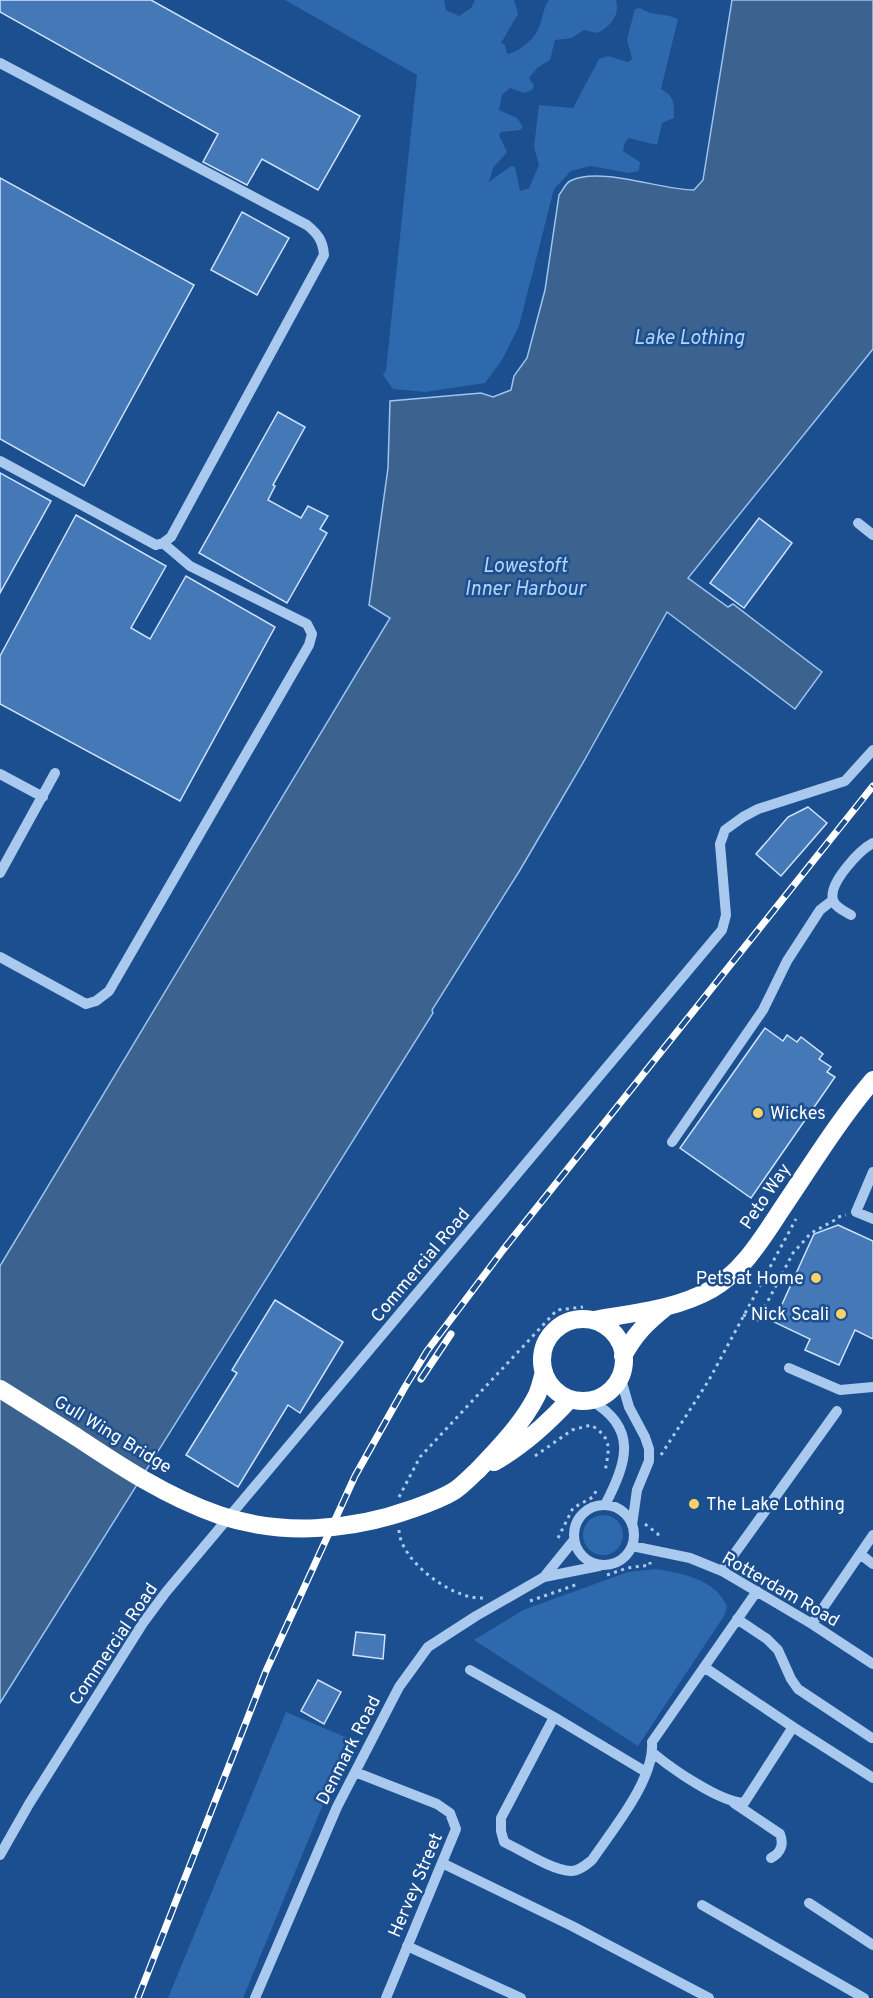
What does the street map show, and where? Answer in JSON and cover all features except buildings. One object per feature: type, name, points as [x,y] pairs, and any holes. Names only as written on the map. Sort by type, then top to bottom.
[{"type":"highway","name":"Peto Way","points":[[594,1320],[667,1306],[694,1298],[713,1288],[744,1262],[852,1105],[873,1080]]},
{"type":"highway","name":"Peto Way","points":[[623,1356],[643,1326],[667,1306]]},
{"type":"highway","points":[[478,1470],[499,1448],[538,1393],[544,1372],[543,1353],[549,1336],[558,1327],[569,1321],[594,1320],[605,1325],[620,1344],[623,1356],[620,1376],[602,1395],[590,1400],[570,1399],[559,1393],[549,1383],[544,1372]]},
{"type":"highway","name":"Gull Wing Bridge","points":[[0,1389],[138,1477],[219,1515],[261,1525],[304,1529],[353,1525],[395,1515],[454,1491],[478,1470]]},
{"type":"highway","points":[[478,1470],[507,1455],[570,1399]]},
{"type":"street","points":[[0,63],[307,225],[321,238],[324,245],[324,255],[171,537],[164,543],[156,545],[0,462]]},
{"type":"street","points":[[858,523],[873,535]]},
{"type":"street","points":[[0,957],[86,1004],[96,1001],[109,991],[309,645],[312,634],[307,624],[190,566],[164,543]]},
{"type":"street","name":"Commercial Road","points":[[0,1856],[29,1804],[143,1623],[166,1592],[722,930],[726,915],[720,844],[725,830],[758,809],[845,781],[873,750]]},
{"type":"street","points":[[0,873],[55,773]]},
{"type":"street","points":[[0,774],[43,797]]},
{"type":"street","points":[[851,915],[838,907],[833,900],[832,891],[839,877],[865,847],[873,843]]},
{"type":"street","points":[[672,1142],[763,1010],[787,961],[820,910],[833,900]]},
{"type":"street","points":[[873,1173],[856,1212],[873,1220]]},
{"type":"street","points":[[789,1368],[840,1390],[873,1387]]},
{"type":"street","points":[[620,1376],[629,1407],[645,1437],[650,1461],[637,1490],[632,1546],[620,1560],[602,1565],[592,1563],[584,1557],[574,1540],[574,1530],[578,1520],[594,1506],[616,1507],[627,1515],[633,1525]]},
{"type":"street","points":[[590,1400],[606,1409],[618,1424],[623,1438],[622,1467],[605,1505]]},
{"type":"street","points":[[722,1571],[837,1411]]},
{"type":"street","points":[[812,1624],[873,1535]]},
{"type":"street","name":"Denmark Road","points":[[544,1577],[574,1540]]},
{"type":"street","name":"Rotterdam Road","points":[[632,1546],[690,1558],[722,1571],[812,1624],[873,1664]]},
{"type":"street","points":[[860,1554],[873,1564]]},
{"type":"street","name":"Denmark Road","points":[[255,1998],[337,1807],[399,1687],[428,1647],[544,1577],[602,1565]]},
{"type":"street","points":[[554,1717],[501,1818],[504,1842],[553,1867],[571,1871],[582,1868],[592,1860],[638,1792],[653,1753],[652,1742],[757,1591]]},
{"type":"street","points":[[736,1619],[778,1650],[790,1679],[798,1689],[872,1738]]},
{"type":"street","points":[[704,1667],[873,1778]]},
{"type":"street","points":[[470,1670],[646,1772]]},
{"type":"street","points":[[734,1803],[744,1803],[793,1727]]},
{"type":"street","points":[[653,1753],[780,1834],[783,1840],[782,1847],[777,1855],[771,1858]]},
{"type":"street","name":"Hervey Street","points":[[355,1772],[437,1804],[450,1813],[456,1829],[386,1998]]},
{"type":"street","points":[[442,1863],[572,1926],[709,1998]]},
{"type":"street","points":[[809,1903],[873,1945]]},
{"type":"street","points":[[702,1905],[864,1998]]},
{"type":"street","points":[[407,1946],[521,1998]]},
{"type":"path","points":[[743,1315],[758,1320],[793,1253],[811,1233],[835,1220]]},
{"type":"shaded area","points":[[285,0],[444,0],[446,10],[459,16],[471,8],[475,0],[514,0],[518,14],[501,43],[505,45],[507,54],[521,48],[534,36],[549,0],[616,0],[617,11],[603,30],[598,33],[584,30],[572,38],[555,40],[550,60],[537,68],[529,78],[534,86],[532,90],[524,93],[510,88],[502,95],[499,110],[517,118],[523,127],[520,130],[501,132],[499,135],[507,152],[493,168],[489,182],[511,166],[515,167],[520,191],[529,188],[539,165],[534,147],[539,105],[573,108],[599,59],[608,56],[628,62],[632,59],[627,39],[635,9],[640,8],[650,13],[678,19],[661,89],[673,101],[674,118],[662,123],[657,145],[629,138],[625,142],[623,151],[640,162],[639,171],[629,173],[590,166],[571,171],[554,189],[519,326],[502,360],[485,383],[425,392],[393,389],[383,375],[386,370],[417,75]]},
{"type":"shaded area","points":[[603,1515],[617,1521],[623,1535],[617,1549],[603,1555],[589,1549],[583,1535],[589,1521]]},
{"type":"shaded area","points":[[655,1569],[686,1575],[706,1583],[722,1597],[727,1606],[724,1616],[638,1746],[474,1640],[523,1610],[628,1572]]},
{"type":"shaded area","points":[[286,1712],[350,1739],[243,1998],[168,1998]]},
{"type":"water","name":"Lowestoft Inner Harbour","points":[[732,0],[873,0],[873,349],[688,578],[728,607],[733,604],[822,672],[795,709],[667,612],[584,761],[520,870],[432,1010],[433,1013],[0,1703],[0,1266],[390,618],[369,605],[388,468],[390,401],[481,393],[493,397],[511,390],[514,376],[527,358],[545,290],[559,195],[570,181],[583,177],[614,177],[694,190],[703,180]]},
{"type":"railway","points":[[138,1998],[266,1671],[355,1476],[405,1387],[427,1351],[503,1250],[873,786]]},
{"type":"railway","points":[[421,1379],[451,1334]]},
{"type":"place","name":"Wickes","points":[[758,1113]]},
{"type":"place","name":"Pets at Home","points":[[816,1278]]},
{"type":"place","name":"Nick Scali","points":[[841,1314]]},
{"type":"place","name":"The Lake Lothing","points":[[694,1504]]},
{"type":"water label","name":"Lake Lothing","points":[[689,337]]}]
